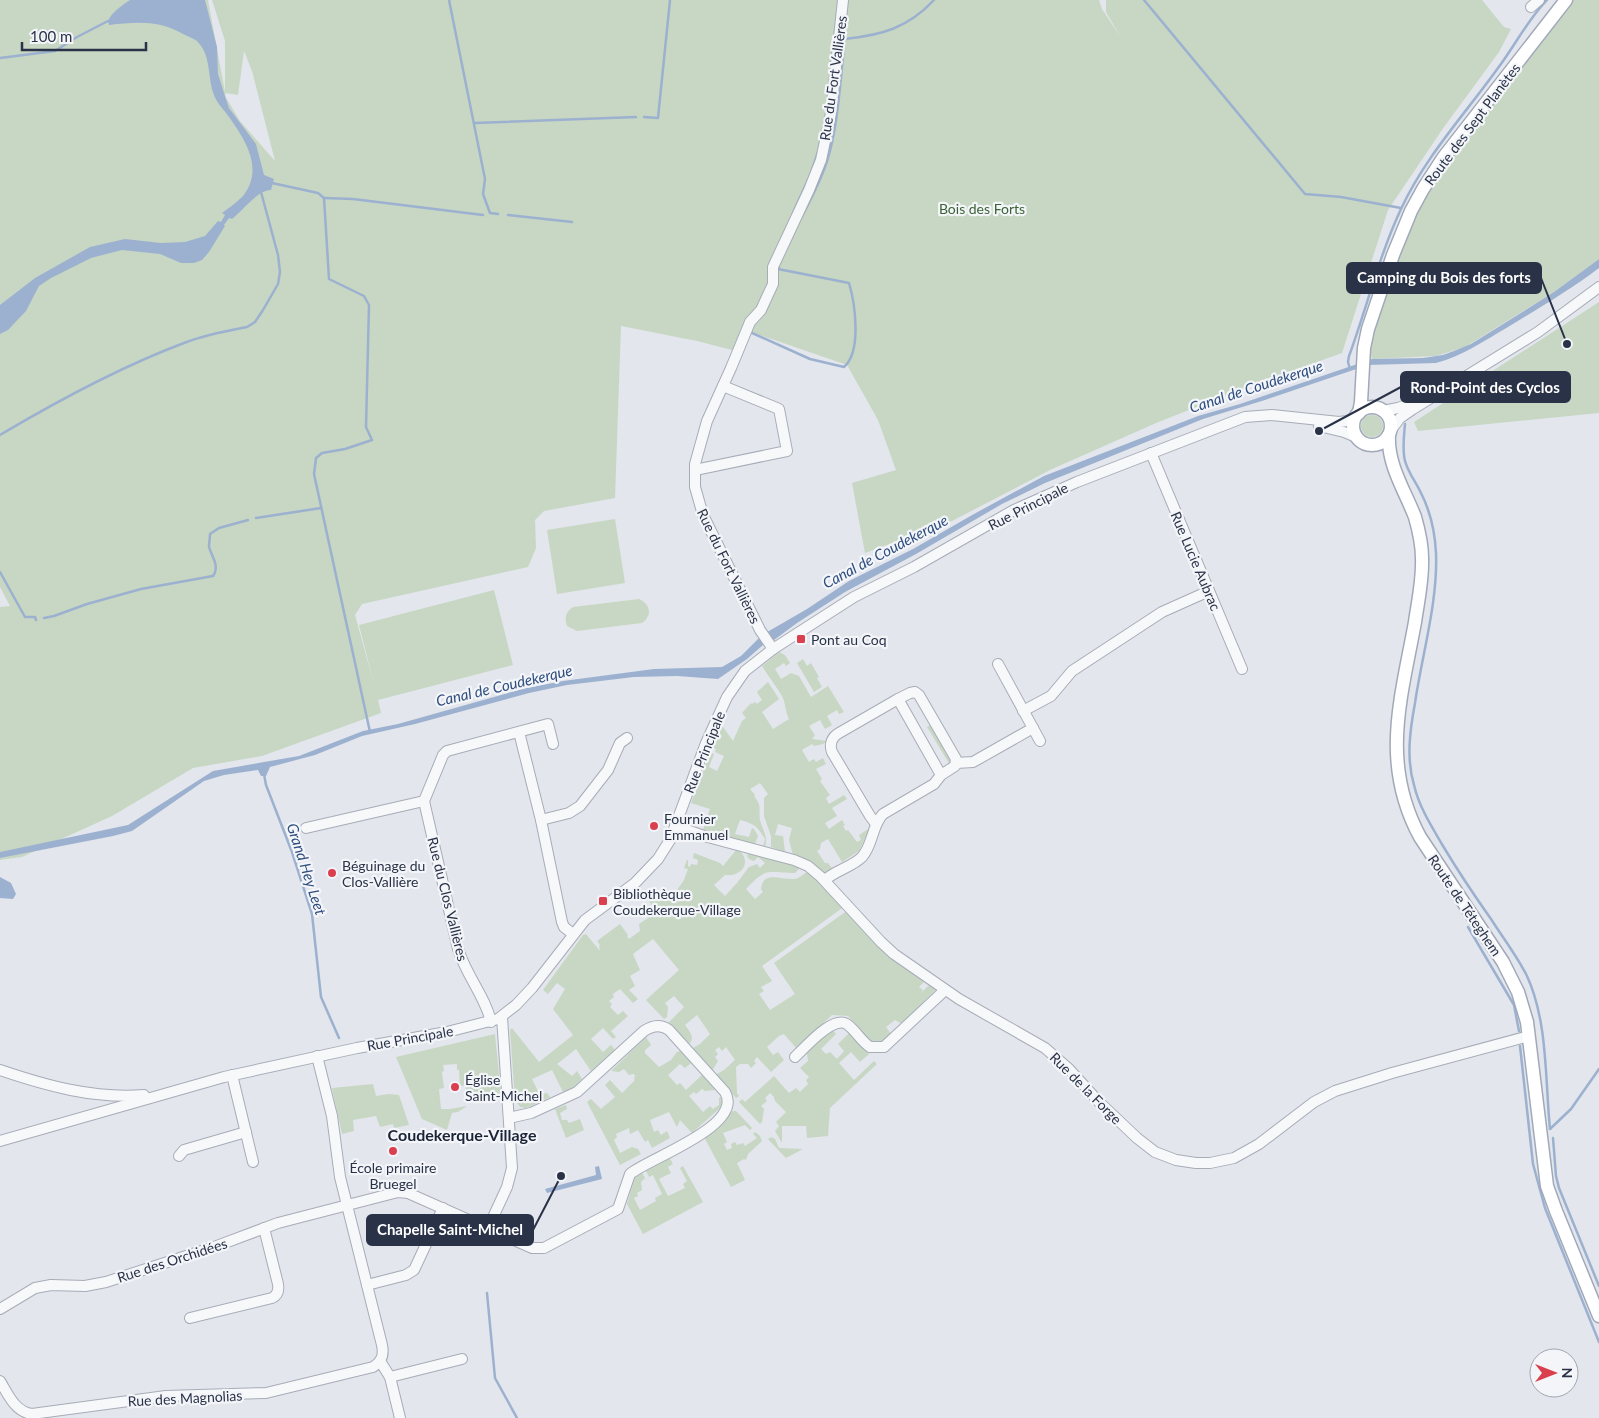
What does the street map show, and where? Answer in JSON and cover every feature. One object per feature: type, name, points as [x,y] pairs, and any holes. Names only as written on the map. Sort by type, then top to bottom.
[{"type":"main road","name":"Route des Sept Planètes","points":[[1357,415],[1361,405],[1364,354],[1368,329],[1404,227],[1418,197],[1443,158],[1566,0]]},
{"type":"main road","name":"Route des Sept Planètes","points":[[1364,372],[1372,398],[1380,409]]},
{"type":"main road","points":[[1368,408],[1380,409],[1389,418],[1390,432],[1382,443],[1370,445],[1362,442],[1356,437],[1353,428],[1357,415],[1368,408]]},
{"type":"main road","name":"Route de Téteghem","points":[[1390,432],[1390,453],[1418,529],[1422,548],[1420,591],[1397,722],[1396,761],[1402,792],[1420,837],[1507,968],[1523,1004],[1529,1036],[1548,1186],[1556,1211],[1599,1316]]},
{"type":"main road","name":"Route de Téteghem","points":[[1370,445],[1384,459],[1404,491]]},
{"type":"street","name":"Rue du Fort Vallières","points":[[772,647],[762,633],[703,515],[696,492],[695,470],[705,426],[751,319],[761,310],[773,284],[773,267],[821,160],[832,105],[843,0]]},
{"type":"street","points":[[1390,432],[1403,415],[1533,335],[1599,287]]},
{"type":"street","points":[[695,470],[787,451],[778,409],[723,386]]},
{"type":"street","points":[[1380,409],[1402,407],[1436,393]]},
{"type":"street","name":"Rue Principale","points":[[0,1142],[15,1136],[232,1075],[317,1056],[491,1022],[502,1017],[538,981],[573,934],[589,917],[628,889],[645,874],[665,849],[715,721],[729,692],[745,672],[772,647],[847,601],[919,565],[1014,510],[1060,488],[1241,418],[1261,415],[1282,415],[1339,422],[1357,415]]},
{"type":"street","name":"Rue Principale","points":[[1224,426],[1258,421],[1281,422],[1327,427],[1356,437]]},
{"type":"street","name":"Rue Lucie Aubrac","points":[[1151,453],[1242,669]]},
{"type":"street","points":[[1023,711],[1051,696],[1072,671],[1162,612],[1209,591]]},
{"type":"street","points":[[998,664],[1040,741]]},
{"type":"street","points":[[876,824],[832,752],[830,746],[836,735],[898,699],[910,693],[917,694],[956,759],[956,763]]},
{"type":"street","points":[[898,699],[941,775]]},
{"type":"street","points":[[306,828],[424,800],[445,752],[548,724],[553,744]]},
{"type":"street","points":[[825,880],[864,855],[876,824],[883,814],[934,784],[941,775],[956,763],[973,762],[1033,728]]},
{"type":"street","points":[[519,732],[562,922],[564,927],[573,934]]},
{"type":"street","points":[[540,820],[569,814],[580,806],[608,770],[620,743],[627,738]]},
{"type":"street","name":"Rue du Clos Vallières","points":[[424,800],[460,956],[491,1022]]},
{"type":"street","name":"Rue de la Forge","points":[[675,826],[808,866],[825,880],[885,946],[945,990],[1050,1052],[1070,1068],[1109,1112],[1151,1149],[1169,1158],[1196,1163],[1222,1162],[1244,1153],[1314,1102],[1343,1088],[1529,1036]]},
{"type":"street","points":[[795,1057],[830,1025],[838,1022],[846,1023],[870,1047],[884,1047],[945,990]]},
{"type":"street","points":[[488,1228],[507,1187],[511,1171],[502,1017]]},
{"type":"street","name":"Rue des Orchidées","points":[[0,1309],[35,1288],[101,1283],[214,1247],[264,1228],[401,1191],[408,1192],[538,1249],[544,1248],[618,1209],[630,1174],[699,1136],[725,1114],[728,1102],[725,1092],[669,1030],[656,1026],[644,1031],[578,1092],[531,1113],[509,1118]]},
{"type":"street","points":[[317,1056],[332,1116],[338,1171],[383,1349],[380,1361],[390,1377],[400,1418]]},
{"type":"street","points":[[0,1070],[50,1086],[80,1092],[134,1096],[165,1093]]},
{"type":"street","points":[[232,1075],[254,1162]]},
{"type":"street","points":[[80,1092],[96,1098],[106,1110]]},
{"type":"street","points":[[101,1094],[107,1100],[106,1110]]},
{"type":"street","points":[[179,1156],[184,1150],[246,1132]]},
{"type":"street","points":[[367,1285],[406,1275],[414,1270],[443,1208]]},
{"type":"street","points":[[190,1318],[272,1298],[276,1295],[278,1284],[264,1228]]},
{"type":"street","points":[[390,1377],[462,1359]]},
{"type":"street","name":"Rue des Magnolias","points":[[0,1382],[19,1409],[24,1413],[32,1414],[166,1396],[266,1393],[373,1367],[380,1361]]},
{"type":"green space","name":"Bois des Forts","points":[[0,0],[208,0],[225,92],[225,41],[212,0],[1099,0],[1102,9],[1120,36],[1106,12],[1106,0],[1482,0],[1504,27],[1511,29],[1499,52],[1444,127],[1388,210],[1342,353],[1247,387],[1156,423],[1050,470],[952,521],[865,553],[852,483],[896,470],[878,420],[847,365],[748,331],[732,350],[621,326],[615,498],[544,511],[535,520],[536,548],[528,567],[362,604],[355,615],[374,684],[359,625],[494,590],[513,665],[378,700],[381,713],[262,756],[193,768],[112,816],[22,857],[0,860],[0,607],[10,606],[0,587]],"holes":[[[244,51],[252,71],[275,161],[240,121],[225,96],[226,93],[238,95]]]},
{"type":"green space","points":[[1573,0],[1599,0],[1599,259],[1554,292],[1465,347],[1436,356],[1372,359],[1371,348],[1374,332],[1385,291],[1406,234],[1424,199],[1437,176]]},
{"type":"green space","points":[[1599,302],[1599,413],[1418,431],[1414,422]]},
{"type":"green space","points":[[1372,415],[1380,418],[1383,426],[1380,434],[1372,437],[1364,434],[1361,426],[1364,418]]},
{"type":"green space","points":[[615,519],[625,583],[557,594],[547,530]]},
{"type":"green space","points":[[639,599],[646,604],[649,610],[648,617],[642,623],[577,631],[567,626],[566,615],[573,607]]},
{"type":"green space","points":[[779,652],[785,655],[790,663],[786,666],[784,663],[775,669],[781,679],[791,673],[799,676],[811,697],[828,686],[844,712],[839,714],[837,710],[827,716],[832,725],[825,729],[820,720],[809,726],[815,735],[812,739],[827,741],[814,746],[812,744],[802,750],[809,762],[814,759],[816,762],[823,758],[826,764],[816,769],[822,779],[820,781],[830,795],[826,798],[829,804],[844,795],[847,799],[832,808],[837,816],[825,823],[829,829],[842,820],[846,831],[848,830],[857,842],[861,840],[859,835],[870,828],[859,851],[842,862],[828,839],[821,843],[820,849],[817,851],[825,863],[828,863],[832,868],[824,873],[811,862],[793,855],[789,840],[792,828],[778,824],[775,835],[783,836],[785,852],[771,847],[771,836],[764,816],[764,798],[768,794],[760,783],[750,789],[755,795],[759,806],[760,820],[766,836],[765,848],[763,847],[765,839],[760,831],[745,821],[740,820],[735,834],[749,837],[752,828],[754,829],[758,836],[755,844],[703,830],[710,809],[691,803],[710,752],[714,754],[709,767],[717,771],[724,756],[715,752],[716,749],[712,748],[721,724],[733,741],[742,721],[746,718],[742,713],[751,703],[755,702],[757,704],[762,700],[757,692],[768,682],[779,699],[762,712],[773,729],[789,719],[782,696],[762,666]]},
{"type":"green space","points":[[803,659],[807,666],[811,663],[819,677],[817,678],[822,687],[814,692],[797,663]]},
{"type":"green space","points":[[932,724],[952,761],[950,765],[927,727]]},
{"type":"green space","points":[[737,849],[744,858],[744,867],[737,873],[725,875],[714,885],[725,896],[749,867],[757,864],[760,868],[765,863],[758,857],[754,861],[749,859],[747,856],[749,852],[771,857],[799,869],[795,873],[768,872],[759,877],[746,889],[755,899],[763,892],[761,889],[762,883],[765,880],[773,877],[796,879],[808,872],[845,906],[762,966],[772,981],[761,987],[764,991],[759,994],[770,1010],[795,994],[774,963],[848,910],[925,981],[919,987],[923,990],[921,993],[930,984],[937,988],[902,1024],[895,1020],[886,1027],[891,1034],[881,1043],[872,1043],[848,1016],[832,1015],[796,1048],[784,1034],[779,1036],[767,1047],[773,1055],[778,1052],[784,1060],[771,1072],[757,1057],[754,1061],[756,1063],[751,1068],[748,1064],[740,1064],[736,1067],[737,1093],[739,1096],[736,1098],[715,1075],[735,1060],[726,1047],[722,1051],[719,1047],[715,1050],[718,1054],[715,1057],[718,1061],[712,1071],[691,1049],[700,1044],[710,1034],[697,1015],[685,1025],[692,1037],[688,1045],[668,1023],[684,1007],[674,996],[665,1003],[668,1007],[667,1017],[664,1019],[646,1000],[679,970],[653,939],[633,954],[640,970],[630,976],[635,986],[629,990],[638,999],[633,1003],[620,989],[613,994],[614,997],[609,1001],[612,1004],[610,1007],[618,1015],[623,1011],[628,1016],[611,1031],[616,1037],[613,1039],[603,1028],[591,1039],[603,1052],[611,1045],[615,1050],[591,1071],[576,1049],[557,1064],[572,1076],[577,1071],[582,1079],[572,1088],[563,1092],[552,1070],[532,1079],[540,1095],[547,1093],[550,1097],[526,1108],[520,1107],[515,1100],[510,1030],[512,1028],[539,1062],[573,1035],[553,1009],[565,989],[557,983],[548,994],[543,990],[583,935],[586,934],[600,951],[600,945],[597,941],[620,924],[629,939],[640,931],[639,924],[657,912],[643,893],[656,900],[659,897],[664,901],[670,891],[675,893],[684,880],[688,869],[684,868],[687,860],[690,867],[691,864],[697,865],[698,860],[693,858],[694,853],[720,863],[723,866]]},
{"type":"green space","points":[[832,1029],[836,1034],[821,1049],[826,1054],[830,1052],[837,1059],[844,1051],[838,1044],[849,1033],[869,1054],[860,1062],[851,1052],[839,1063],[854,1080],[874,1061],[877,1064],[830,1108],[828,1136],[807,1138],[806,1126],[782,1126],[782,1143],[775,1131],[779,1126],[776,1122],[786,1112],[770,1093],[765,1098],[767,1101],[761,1106],[764,1109],[760,1124],[739,1102],[742,1099],[745,1102],[774,1076],[789,1093],[796,1088],[800,1092],[808,1084],[806,1080],[809,1077],[800,1068],[808,1061],[807,1053]]},
{"type":"green space","points":[[495,1034],[501,1095],[466,1093],[466,1085],[460,1086],[457,1064],[443,1065],[444,1088],[439,1089],[441,1109],[467,1106],[458,1112],[452,1113],[447,1130],[422,1119],[396,1057]]},
{"type":"green space","points":[[646,1037],[651,1045],[645,1050],[645,1053],[659,1067],[671,1060],[680,1051],[691,1063],[685,1068],[680,1064],[668,1075],[677,1085],[680,1083],[686,1090],[702,1075],[715,1090],[705,1091],[702,1089],[696,1094],[694,1092],[689,1096],[703,1112],[710,1106],[713,1109],[719,1105],[719,1098],[721,1097],[722,1103],[720,1108],[692,1133],[680,1120],[677,1127],[669,1112],[650,1120],[654,1132],[658,1130],[661,1135],[667,1131],[670,1138],[652,1148],[648,1140],[645,1142],[638,1130],[630,1134],[629,1128],[616,1134],[617,1137],[614,1140],[620,1153],[632,1147],[638,1149],[641,1154],[620,1165],[587,1102],[591,1099],[601,1109],[615,1097],[605,1085],[610,1080],[622,1093],[634,1081],[635,1075],[629,1075],[624,1069],[619,1072],[611,1071]]},
{"type":"green space","points":[[373,1084],[376,1096],[399,1095],[409,1125],[394,1128],[393,1124],[380,1127],[376,1116],[353,1120],[354,1131],[342,1134],[332,1088]]},
{"type":"green space","points":[[566,1105],[567,1109],[560,1113],[562,1120],[567,1120],[569,1123],[580,1119],[584,1130],[566,1138],[555,1109]]},
{"type":"green space","points":[[733,1111],[736,1111],[752,1128],[750,1130],[745,1125],[723,1133],[727,1142],[724,1144],[727,1150],[732,1148],[731,1144],[735,1142],[737,1145],[743,1143],[745,1146],[757,1138],[753,1134],[755,1132],[762,1141],[748,1154],[746,1160],[744,1159],[737,1163],[745,1180],[731,1187],[704,1137]]},
{"type":"green space","points":[[771,1137],[775,1139],[779,1148],[803,1149],[786,1158],[768,1139]]},
{"type":"green space","points":[[669,1157],[673,1164],[668,1167],[671,1173],[659,1179],[668,1196],[685,1188],[683,1184],[687,1181],[680,1168],[683,1166],[703,1202],[643,1234],[627,1204],[636,1174],[641,1171],[645,1178],[641,1182],[642,1190],[634,1198],[640,1210],[656,1201],[655,1198],[662,1194],[653,1175],[649,1177],[645,1169]]},
{"type":"water","points":[[130,0],[205,0],[217,47],[218,74],[229,108],[256,144],[264,175],[274,179],[271,190],[261,193],[232,219],[229,218],[209,252],[202,260],[194,263],[181,263],[160,254],[122,250],[91,258],[39,286],[26,311],[8,330],[0,334],[0,305],[35,278],[90,247],[125,239],[161,243],[185,242],[205,236],[218,221],[221,222],[225,215],[222,213],[243,196],[249,186],[252,176],[250,155],[241,136],[215,98],[207,60],[202,47],[194,39],[165,26],[147,23],[109,25],[108,21],[112,15]]},
{"type":"water","points":[[1599,259],[1599,268],[1577,284],[1474,347],[1446,360],[1436,363],[1368,365],[1203,419],[1045,483],[1002,504],[916,554],[845,592],[774,640],[763,645],[747,659],[718,679],[677,676],[634,677],[567,685],[529,693],[415,724],[362,736],[315,755],[270,767],[266,776],[261,776],[258,770],[224,775],[204,781],[132,831],[0,858],[0,852],[128,825],[213,771],[299,756],[363,731],[398,724],[522,689],[563,681],[654,669],[722,667],[741,656],[769,631],[849,581],[913,549],[1044,476],[1198,416],[1240,404],[1372,359],[1423,358],[1454,351],[1471,344],[1554,292]]},
{"type":"water","points":[[0,877],[11,883],[16,894],[13,899],[0,898]]},
{"type":"water","points":[[599,1166],[602,1179],[547,1193],[545,1189],[596,1175],[595,1167]]},
{"type":"waterway","points":[[449,0],[485,179],[483,194],[490,213],[498,214]]},
{"type":"waterway","points":[[644,117],[658,118],[670,0]]},
{"type":"waterway","points":[[801,218],[823,174],[832,144],[845,39],[883,32],[904,24],[924,10],[934,0]]},
{"type":"waterway","points":[[1144,0],[1305,194],[1341,197],[1401,208]]},
{"type":"waterway","points":[[1350,369],[1349,356],[1380,263],[1393,227],[1411,190],[1446,136],[1547,0]]},
{"type":"waterway","points":[[0,58],[55,51],[108,21]]},
{"type":"waterway","points":[[475,123],[636,117]]},
{"type":"waterway","points":[[812,170],[818,152]]},
{"type":"waterway","points":[[793,213],[808,180]]},
{"type":"waterway","points":[[272,183],[318,193],[324,198],[329,279],[364,296],[369,305],[366,427],[372,440],[345,449],[322,453],[316,458],[314,474],[370,732]]},
{"type":"waterway","points":[[0,435],[113,373],[160,352],[192,340],[247,327],[255,322],[278,284],[280,272],[278,255],[261,192]]},
{"type":"waterway","points":[[324,198],[353,199],[483,215]]},
{"type":"waterway","points":[[508,215],[572,222]]},
{"type":"waterway","points":[[750,332],[810,359],[844,367],[850,360],[856,327],[849,283],[779,268]]},
{"type":"waterway","points":[[1405,424],[1403,447],[1405,461],[1427,506],[1436,553],[1435,590],[1410,734],[1409,754],[1412,775],[1416,793],[1426,817],[1460,874],[1527,976],[1539,1012],[1542,1031],[1550,1129]]},
{"type":"waterway","points":[[256,518],[321,508]]},
{"type":"waterway","points":[[44,618],[141,589],[213,576],[216,565],[209,547],[210,534],[219,528],[248,520]]},
{"type":"waterway","points":[[0,572],[25,617],[35,617],[36,620]]},
{"type":"waterway","name":"Grand Hey Leet","points":[[264,774],[266,785],[292,852],[312,914],[321,997],[339,1038]]},
{"type":"waterway","points":[[1468,927],[1514,1005],[1519,1031]]},
{"type":"waterway","points":[[1520,1046],[1533,1164],[1545,1208],[1599,1342]]},
{"type":"waterway","points":[[1550,1129],[1571,1109],[1599,1069]]},
{"type":"waterway","points":[[1553,1138],[1556,1176],[1559,1188],[1599,1286]]},
{"type":"waterway","name":"Grand Hey Leet","points":[[487,1293],[495,1378],[517,1418]]},
{"type":"place","name":"Camping du Bois des forts","points":[[1567,344]]},
{"type":"place","name":"Rond-Point des Cyclos","points":[[1319,431]]},
{"type":"place","name":"Pont au Coq","points":[[801,639]]},
{"type":"place","name":"Fournier Emmanuel","points":[[654,826]]},
{"type":"place","name":"Béguinage du Clos-Vallière","points":[[332,873]]},
{"type":"place","name":"Bibliothèque Coudekerque-Village","points":[[603,901]]},
{"type":"place","name":"Église Saint-Michel","points":[[455,1087]]},
{"type":"place","name":"École primaire Bruegel","points":[[393,1151]]},
{"type":"place","name":"Chapelle Saint-Michel","points":[[561,1176]]},
{"type":"district","name":"Coudekerque-Village","points":[[462,1134]]},
{"type":"water label","name":"Canal de Coudekerque","points":[[1256,386]]},
{"type":"water label","name":"Canal de Coudekerque","points":[[885,551]]},
{"type":"water label","name":"Canal de Coudekerque","points":[[504,685]]}]
